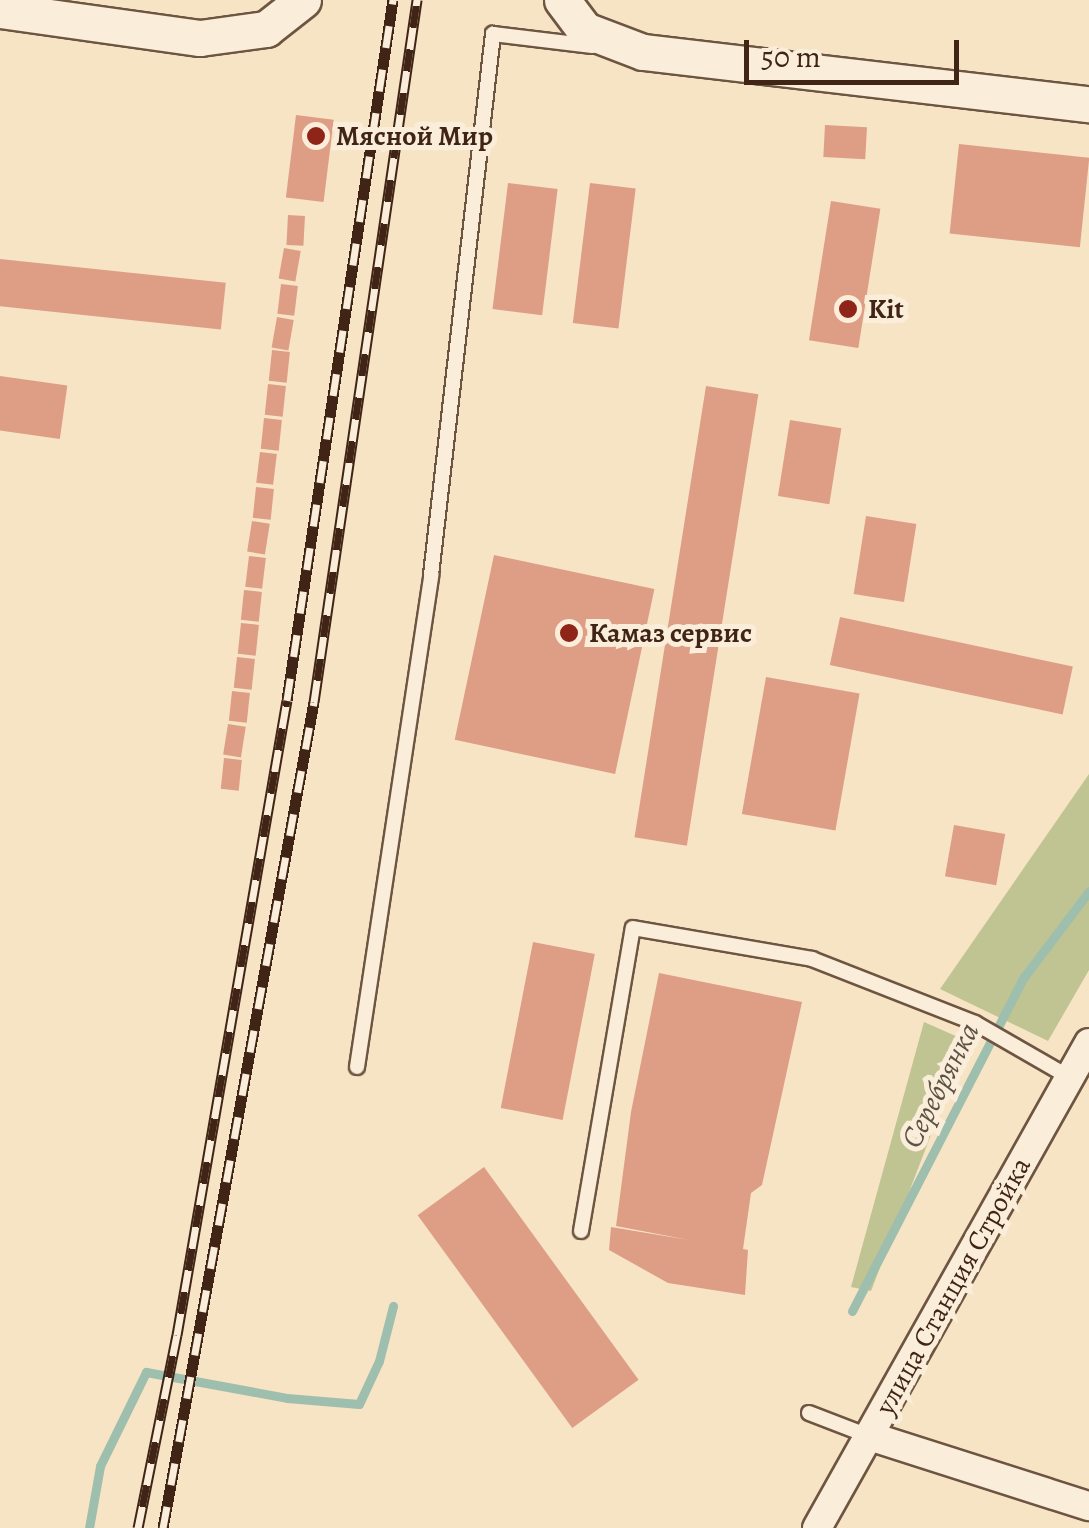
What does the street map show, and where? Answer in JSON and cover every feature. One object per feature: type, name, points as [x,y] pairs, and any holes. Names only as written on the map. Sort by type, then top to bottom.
[{"type":"street","points":[[562,0],[585,30],[642,52],[1089,104]]},
{"type":"street","points":[[0,10],[200,38],[266,29],[303,1]]},
{"type":"street","name":"улица Станция Стройка","points":[[817,1528],[1089,1045]]},
{"type":"street","points":[[869,1436],[1089,1506]]},
{"type":"lane","points":[[357,1068],[431,574],[493,34],[642,52]]},
{"type":"lane","points":[[581,1230],[634,928],[812,960],[975,1023],[1069,1077]]},
{"type":"lane","points":[[809,1413],[869,1436]]},
{"type":"green space","points":[[1089,774],[1089,970],[1048,1041],[940,989]]},
{"type":"green space","points":[[924,1022],[967,1041],[871,1291],[851,1287]]},
{"type":"building","points":[[296,115],[334,120],[324,202],[286,197]]},
{"type":"building","points":[[825,125],[867,127],[865,159],[823,157]]},
{"type":"building","points":[[959,144],[1089,158],[1080,247],[950,234]]},
{"type":"building","points":[[508,183],[558,189],[542,315],[493,309]]},
{"type":"building","points":[[590,183],[636,189],[618,329],[573,323]]},
{"type":"building","points":[[831,201],[880,209],[858,348],[809,340]]},
{"type":"building","points":[[288,215],[305,216],[303,246],[286,245]]},
{"type":"building","points":[[284,248],[301,251],[295,281],[279,279]]},
{"type":"building","points":[[0,259],[226,283],[221,329],[0,306]]},
{"type":"building","points":[[281,284],[298,286],[294,316],[277,314]]},
{"type":"building","points":[[277,317],[294,320],[288,350],[272,348]]},
{"type":"building","points":[[272,350],[290,352],[287,383],[269,381]]},
{"type":"building","points":[[0,376],[67,385],[60,439],[0,431]]},
{"type":"building","points":[[268,384],[286,386],[283,417],[265,415]]},
{"type":"building","points":[[706,386],[758,394],[687,846],[635,837]]},
{"type":"building","points":[[264,418],[282,420],[279,451],[261,449]]},
{"type":"building","points":[[790,420],[841,428],[829,504],[778,496]]},
{"type":"building","points":[[260,452],[277,454],[273,485],[256,483]]},
{"type":"building","points":[[256,487],[274,489],[271,520],[253,518]]},
{"type":"building","points":[[866,516],[916,524],[904,602],[854,594]]},
{"type":"building","points":[[252,521],[270,524],[265,554],[247,552]]},
{"type":"building","points":[[494,555],[654,589],[615,774],[455,740]]},
{"type":"building","points":[[249,556],[266,558],[262,589],[245,587]]},
{"type":"building","points":[[244,590],[262,592],[259,622],[241,620]]},
{"type":"building","points":[[840,617],[1073,666],[1063,714],[830,665]]},
{"type":"building","points":[[241,623],[259,625],[256,656],[238,654]]},
{"type":"building","points":[[237,657],[255,659],[252,690],[234,688]]},
{"type":"building","points":[[766,677],[860,693],[835,830],[742,814]]},
{"type":"building","points":[[232,691],[250,693],[247,723],[229,721]]},
{"type":"building","points":[[228,724],[246,727],[241,757],[223,755]]},
{"type":"building","points":[[224,758],[242,760],[239,791],[221,789]]},
{"type":"building","points":[[954,825],[1005,834],[996,885],[945,876]]},
{"type":"building","points":[[533,942],[595,954],[563,1120],[501,1108]]},
{"type":"building","points":[[659,973],[802,1002],[762,1185],[751,1193],[743,1249],[748,1250],[745,1295],[668,1283],[609,1250],[611,1227],[689,1240],[616,1226],[631,1112]]},
{"type":"building","points":[[484,1167],[639,1380],[572,1428],[418,1215]]},
{"type":"waterway","name":"Серебрянка","points":[[852,1311],[1024,977],[1089,891]]},
{"type":"waterway","points":[[89,1528],[100,1466],[146,1372],[287,1398],[359,1404],[379,1361],[393,1306]]},
{"type":"railway","points":[[138,1528],[177,1335],[287,700],[393,0]]},
{"type":"railway","points":[[163,1528],[314,702],[417,0]]},
{"type":"place","name":"Мясной Мир","points":[[316,136]]},
{"type":"place","name":"Kit","points":[[848,309]]},
{"type":"place","name":"Камаз сервис","points":[[569,633]]}]
